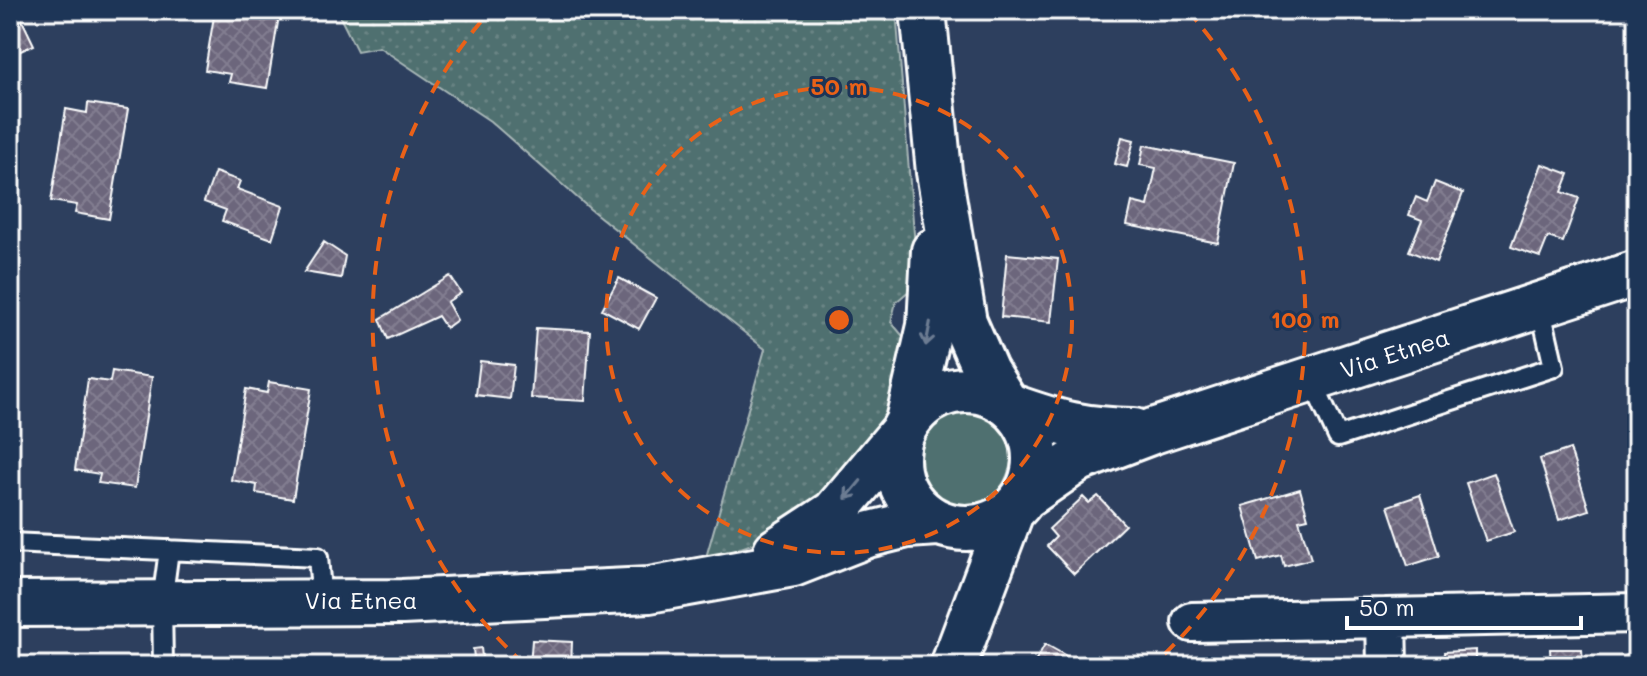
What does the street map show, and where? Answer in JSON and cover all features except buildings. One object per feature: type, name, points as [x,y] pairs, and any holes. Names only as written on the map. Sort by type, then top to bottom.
[{"type":"street","points":[[923,10],[939,172],[964,322],[986,372],[1031,434],[1036,455],[1033,477],[1017,504],[954,664]]},
{"type":"street","points":[[939,172],[930,326],[897,463],[901,484],[920,511],[944,524],[956,567],[954,664]]},
{"type":"street","name":"Via Etnea","points":[[1017,504],[1079,459],[1153,431],[1637,273]]},
{"type":"street","points":[[712,579],[784,547],[834,513],[923,405],[952,391],[984,392],[1063,425],[1093,430],[1153,431]]},
{"type":"street","points":[[712,579],[793,564],[867,535],[907,525],[982,526],[1017,504]]},
{"type":"street","name":"Via Etnea","points":[[10,604],[402,602],[649,590],[712,579]]},
{"type":"street","points":[[1192,622],[1637,613]]},
{"type":"street","points":[[1386,618],[1387,666]]},
{"type":"lane","points":[[1312,381],[1338,437],[1554,367],[1540,306]]},
{"type":"lane","points":[[10,543],[318,557],[322,602]]},
{"type":"lane","points":[[163,666],[162,602],[169,550]]},
{"type":"green space","points":[[342,10],[896,10],[918,283],[896,302],[891,322],[912,347],[890,417],[838,487],[763,540],[705,561],[765,349],[590,209],[490,121],[379,47],[357,51],[338,13]]},
{"type":"green space","points":[[957,411],[987,414],[1005,428],[1012,447],[1009,469],[999,489],[983,505],[962,511],[938,505],[924,494],[916,482],[914,468],[922,441],[931,429]]}]
